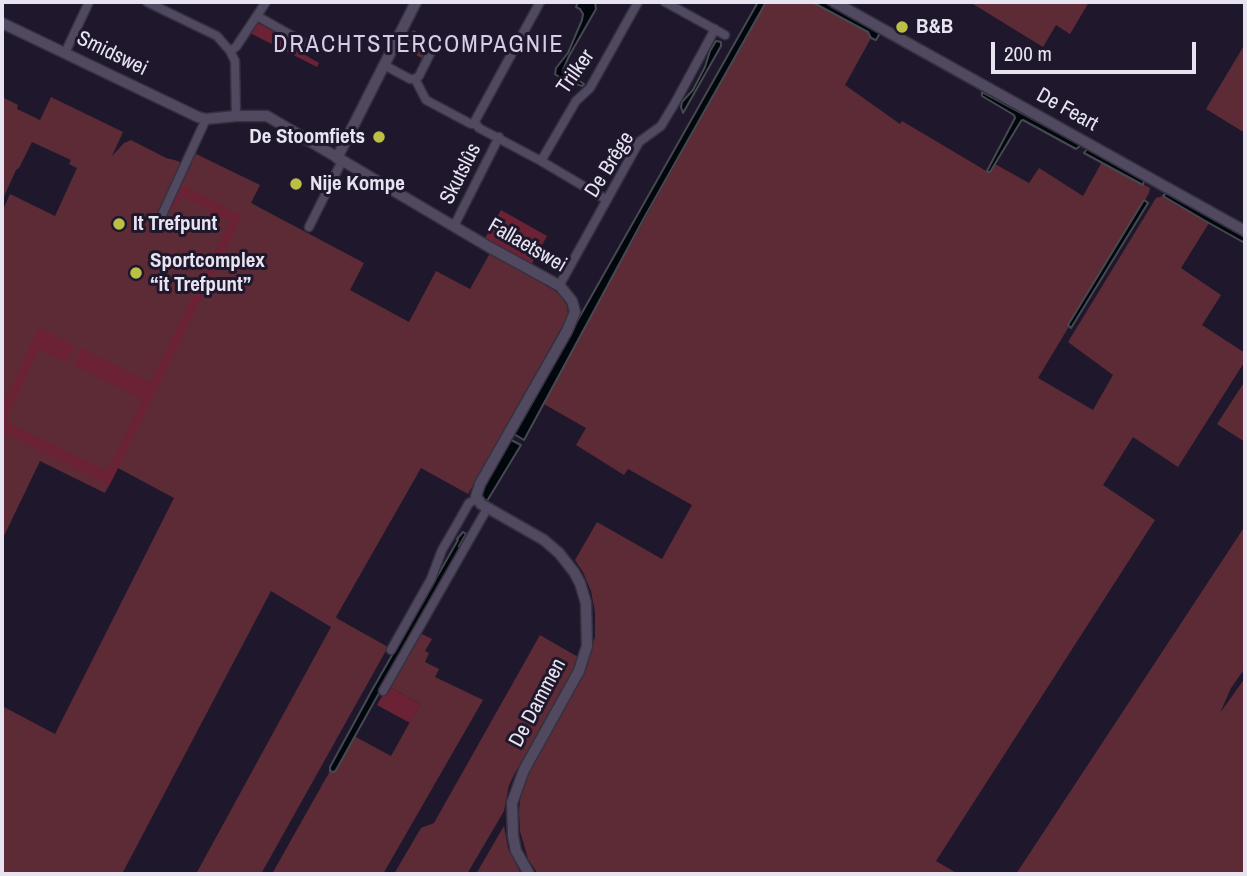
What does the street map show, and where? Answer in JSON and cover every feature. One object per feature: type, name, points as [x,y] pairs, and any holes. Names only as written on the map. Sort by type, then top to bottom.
[{"type":"street","points":[[65,53],[89,2]]},
{"type":"street","points":[[147,2],[217,36],[230,51],[235,61],[236,116]]},
{"type":"street","points":[[230,51],[236,47],[266,2]]},
{"type":"street","points":[[309,228],[416,2]]},
{"type":"street","points":[[476,124],[475,121],[540,2]]},
{"type":"street","name":"Trilker","points":[[541,161],[576,101],[590,88],[638,2]]},
{"type":"street","points":[[665,2],[725,35]]},
{"type":"street","name":"De Feart","points":[[834,2],[1245,231]]},
{"type":"street","points":[[257,16],[303,42]]},
{"type":"street","name":"Smidswei","points":[[2,23],[198,117],[206,119],[267,116],[340,160]]},
{"type":"street","name":"De Brêge","points":[[559,286],[639,142],[661,126],[715,29]]},
{"type":"street","points":[[384,65],[415,79],[430,54]]},
{"type":"street","name":"Skutslûs","points":[[415,79],[426,100],[471,124],[476,124],[607,200]]},
{"type":"street","points":[[156,228],[206,119]]},
{"type":"street","name":"Skutslûs","points":[[454,226],[499,137]]},
{"type":"street","name":"Fallaetswei","points":[[340,160],[559,286],[572,301],[575,312],[567,331],[480,484],[476,492],[477,499],[469,503],[442,550],[431,579],[391,650]]},
{"type":"street","points":[[383,691],[488,507],[477,499]]},
{"type":"street","name":"De Dammen","points":[[488,507],[544,540],[559,553],[580,583],[588,615],[587,646],[579,671],[524,770],[512,803],[516,851],[529,874]]},
{"type":"shaded area","points":[[578,2],[595,2],[596,9],[563,70],[584,84],[582,86],[555,74],[556,68],[568,53],[582,20],[583,14],[576,7]]},
{"type":"shaded area","points":[[758,2],[766,2],[644,218],[524,440],[514,434],[515,431]]},
{"type":"shaded area","points":[[766,2],[812,2],[868,32],[871,38],[845,85],[900,124],[902,121],[988,172],[995,164],[1029,183],[1039,168],[1083,196],[1102,162],[1150,188],[1038,378],[1093,410],[1113,375],[1068,342],[1156,198],[1163,196],[1209,223],[1181,268],[1221,295],[1202,325],[1245,353],[1245,361],[1178,467],[1133,437],[1103,485],[1155,520],[936,861],[958,874],[538,874],[528,859],[520,831],[521,791],[529,770],[586,667],[595,637],[595,612],[591,591],[575,560],[597,522],[662,559],[692,505],[628,469],[624,475],[576,445],[586,428],[542,403]]},
{"type":"shaded area","points":[[812,2],[824,2],[880,33],[876,40],[871,38],[868,32]]},
{"type":"shaded area","points":[[1089,2],[1070,34],[1056,25],[1043,47],[973,4]]},
{"type":"shaded area","points":[[258,23],[286,38],[284,43],[319,63],[317,67],[250,33]]},
{"type":"shaded area","points":[[413,30],[434,40],[424,59],[404,49]]},
{"type":"shaded area","points":[[716,41],[721,42],[721,46],[683,113],[682,102],[693,90]]},
{"type":"shaded area","points":[[1245,44],[1245,133],[1206,109]]},
{"type":"shaded area","points":[[982,92],[1080,146],[1076,149],[1023,120],[988,172],[1015,118],[982,96]]},
{"type":"shaded area","points":[[2,97],[18,105],[17,109],[40,120],[51,97],[123,132],[112,156],[124,143],[131,140],[182,164],[194,153],[260,185],[251,203],[364,263],[350,290],[409,322],[436,271],[470,289],[490,253],[560,294],[567,306],[567,318],[468,494],[421,468],[336,617],[388,647],[261,874],[196,874],[331,627],[271,591],[122,874],[2,874],[2,706],[55,734],[174,498],[118,468],[105,493],[40,461],[2,540],[2,212],[10,194],[55,216],[77,168],[69,164],[71,160],[32,142],[2,201]]},
{"type":"shaded area","points":[[1088,148],[1144,180],[1143,185],[1084,153]]},
{"type":"shaded area","points":[[180,184],[242,216],[109,486],[2,432],[2,406],[39,327],[75,346],[67,363],[39,350],[5,421],[107,471],[142,400],[74,365],[81,348],[150,382],[230,221],[181,196],[174,210],[168,207]]},
{"type":"shaded area","points":[[1166,193],[1245,236],[1245,239],[1243,242],[1209,223],[1163,196]]},
{"type":"shaded area","points":[[1144,200],[1148,203],[1071,328],[1068,325]]},
{"type":"shaded area","points":[[501,210],[547,236],[530,267],[484,240]]},
{"type":"shaded area","points":[[1245,381],[1245,442],[1217,424]]},
{"type":"shaded area","points":[[511,440],[521,445],[487,501],[480,493]]},
{"type":"shaded area","points":[[1245,526],[1245,668],[1231,688],[1220,713],[1245,678],[1245,874],[1016,874]]},
{"type":"shaded area","points":[[463,532],[466,534],[460,548],[336,770],[330,771],[371,692]]},
{"type":"shaded area","points":[[418,632],[432,639],[425,651],[429,653],[425,662],[439,669],[435,677],[483,700],[383,874],[272,874],[330,771],[336,770],[354,736],[391,756],[420,704],[388,686]]},
{"type":"shaded area","points":[[540,635],[578,657],[509,785],[504,811],[467,874],[394,874],[421,828],[434,823]]},
{"type":"shaded area","points":[[388,686],[420,704],[410,723],[377,705]]},
{"type":"shaded area","points":[[504,826],[508,848],[521,874],[476,874]]},
{"type":"place","name":"B&B","points":[[902,27]]},
{"type":"place","name":"De Stoomfiets","points":[[379,137]]},
{"type":"place","name":"Nije Kompe","points":[[296,184]]},
{"type":"place","name":"It Trefpunt","points":[[119,224]]},
{"type":"place","name":"Sportcomplex “it Trefpunt”","points":[[136,273]]},
{"type":"district","name":"DRACHTSTERCOMPAGNIE","points":[[419,46]]}]
